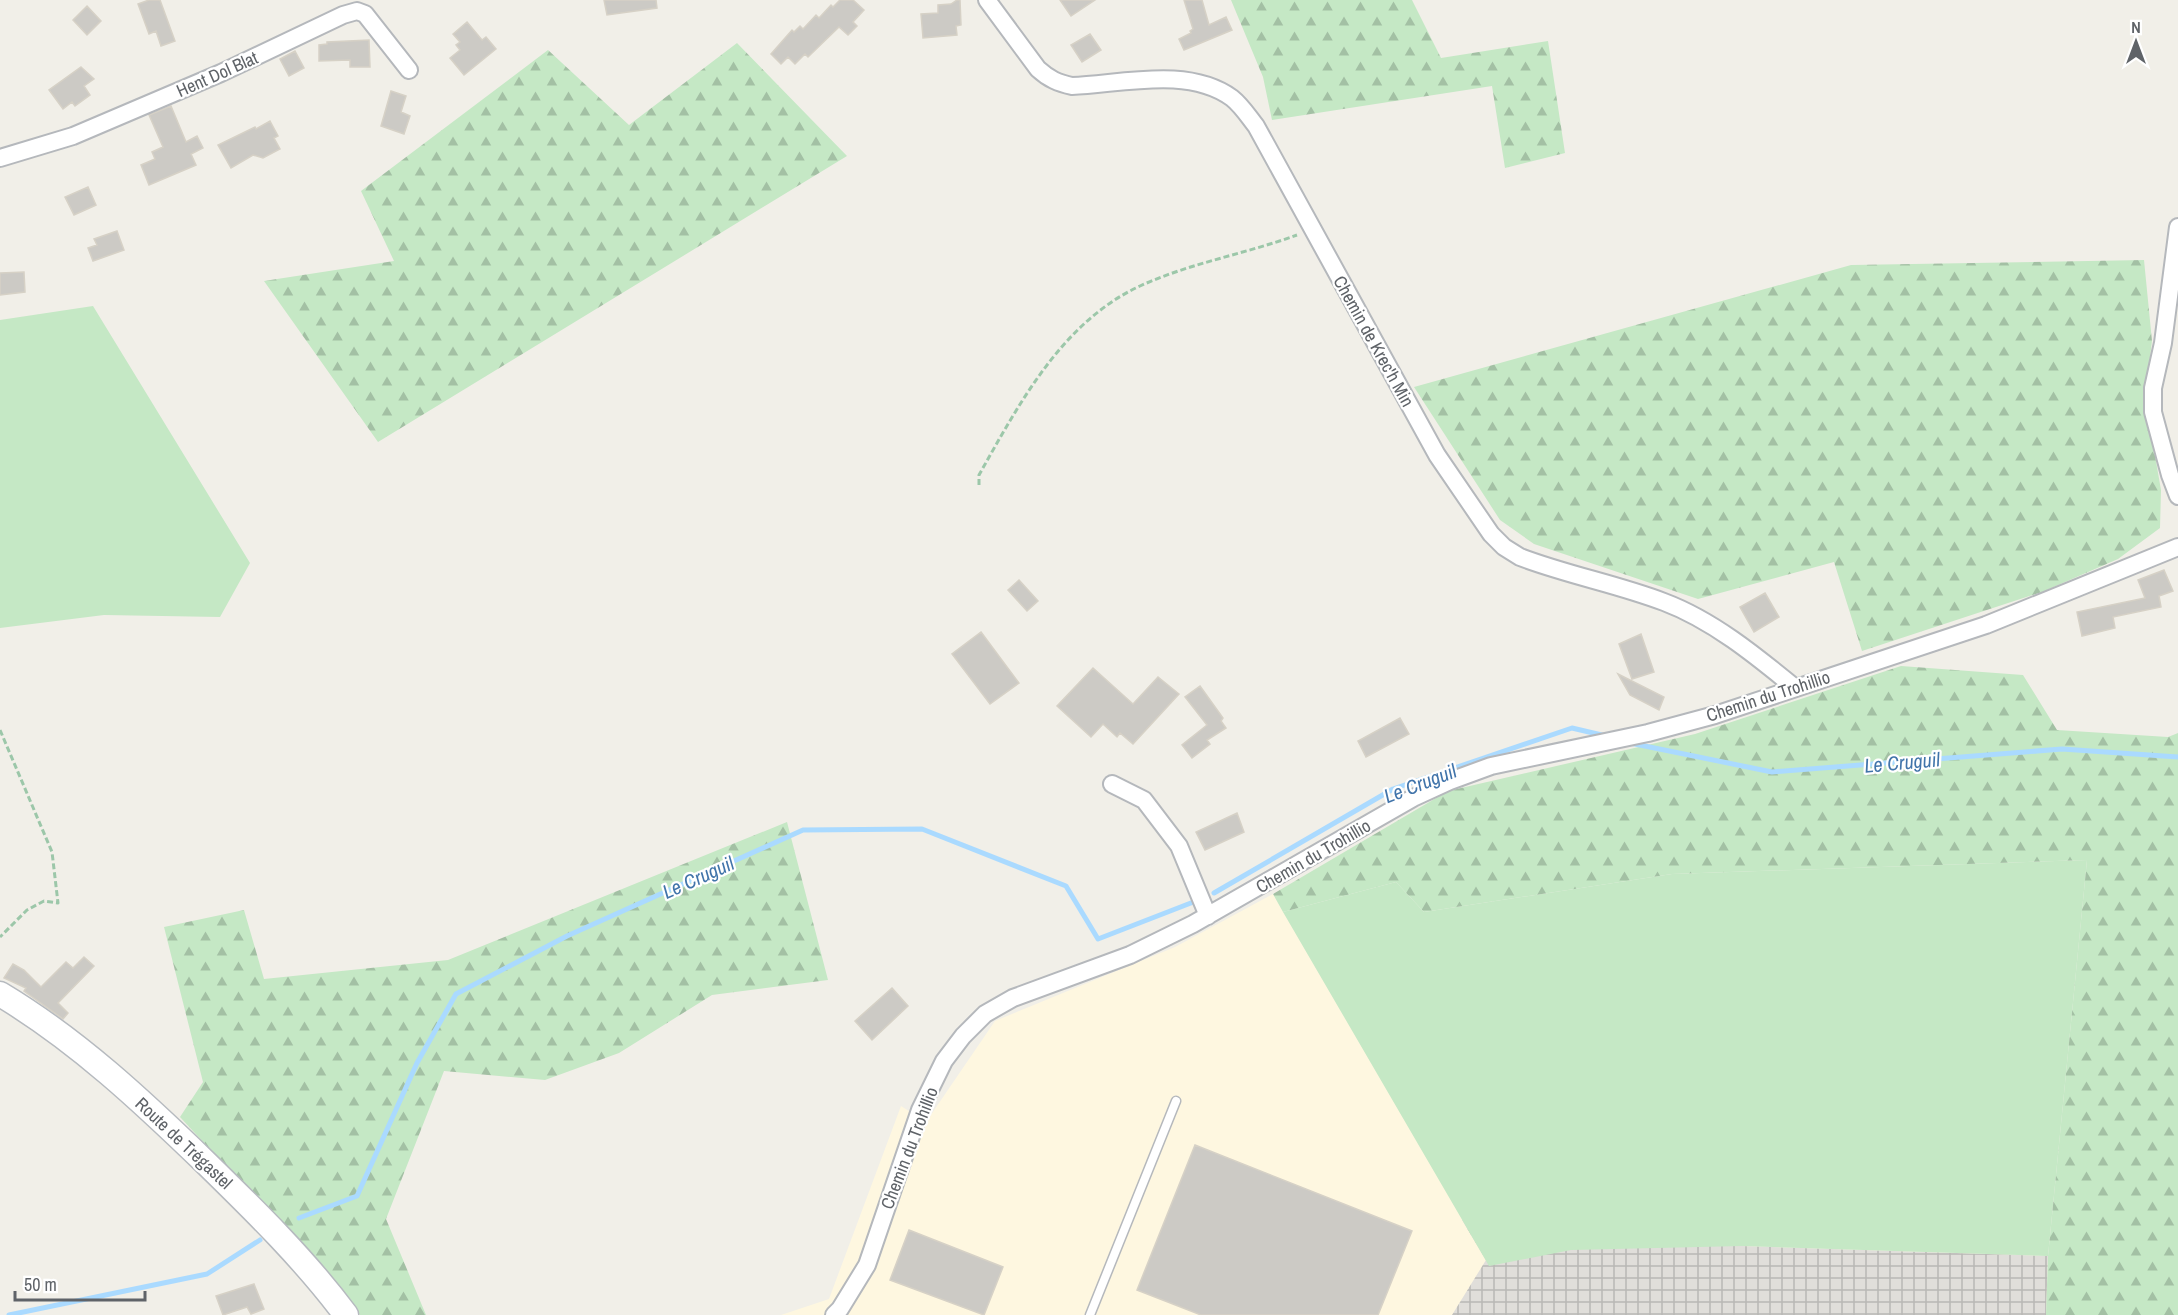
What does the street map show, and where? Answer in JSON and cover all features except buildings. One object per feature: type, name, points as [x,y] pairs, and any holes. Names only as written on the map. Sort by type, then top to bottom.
[{"type":"main road","name":"Route de Trégastel","points":[[0,994],[66,1037],[158,1117],[301,1258],[346,1315]]},
{"type":"street","name":"Chemin de Krec'h Min","points":[[987,0],[1038,69],[1048,78],[1059,83],[1072,86],[1174,79],[1204,84],[1231,98],[1256,126],[1437,455],[1480,520],[1504,547],[1520,557],[1539,564],[1665,602],[1731,639],[1759,658],[1794,687]]},
{"type":"street","name":"Hent Dol Blat","points":[[0,158],[73,136],[221,73],[357,10],[365,14],[409,70]]},
{"type":"street","points":[[2178,227],[2163,343],[2153,388],[2153,412],[2178,496]]},
{"type":"street","name":"Chemin du Trohillio","points":[[834,1315],[867,1265],[920,1110],[944,1061],[973,1024],[985,1014],[1013,998],[1130,956],[1208,916],[1413,798],[1471,773],[1491,766],[1648,733],[1715,715],[1986,625],[2178,547]]},
{"type":"street","points":[[1112,784],[1144,800],[1179,846],[1208,916]]},
{"type":"lane","points":[[1090,1315],[1176,1101]]},
{"type":"path","points":[[979,485],[979,474],[1023,397],[1049,361],[1094,317],[1139,287],[1188,268],[1280,241],[1312,229]]},
{"type":"path","points":[[0,730],[52,852],[58,903],[44,901],[27,910],[0,937]]},
{"type":"shaded area","points":[[1273,894],[1489,1265],[1742,1246],[2048,1256],[2046,1315],[781,1315],[829,1299],[901,1106],[926,1122],[995,1021],[1175,947]]},
{"type":"shaded area","points":[[1462,1220],[1742,1246],[2048,1256],[2046,1315],[1452,1315],[1486,1260]]},
{"type":"green space","points":[[1231,0],[1412,0],[1441,58],[1548,41],[1565,153],[1505,168],[1492,86],[1272,120],[1263,77]]},
{"type":"green space","points":[[737,43],[847,156],[378,442],[264,281],[394,261],[361,191],[548,50],[629,125]]},
{"type":"green space","points":[[2144,260],[2152,341],[2145,398],[2161,490],[2160,528],[2118,559],[2042,592],[1862,651],[1834,562],[1698,599],[1534,544],[1500,520],[1414,387],[1851,265]]},
{"type":"green space","points":[[93,306],[250,563],[220,617],[104,615],[0,628],[0,320]]},
{"type":"green space","points":[[1901,666],[2023,675],[2057,730],[2168,737],[2178,733],[2178,1315],[2046,1315],[2048,1256],[2087,860],[1672,874],[1424,912],[1396,882],[1283,912],[1273,894],[1448,791],[1695,734]]},
{"type":"green space","points":[[787,822],[828,980],[712,995],[619,1053],[545,1080],[444,1071],[386,1219],[426,1315],[360,1315],[337,1287],[180,1117],[203,1082],[164,927],[244,910],[264,979],[448,960]]},
{"type":"green space","points":[[2087,860],[2048,1256],[1742,1246],[1571,1250],[1489,1266],[1283,912],[1396,882],[1424,912],[1672,874]]},
{"type":"waterway","name":"Le Cruguil","points":[[1214,893],[1393,789],[1572,728],[1606,736]]},
{"type":"waterway","name":"Le Cruguil","points":[[1630,743],[1772,772],[2062,749],[2178,757]]},
{"type":"waterway","name":"Le Cruguil","points":[[299,1218],[357,1196],[417,1063],[456,994],[567,936],[803,830],[922,829],[1066,886],[1098,939],[1196,901]]},
{"type":"waterway","name":"Le Cruguil","points":[[9,1315],[207,1274],[260,1240]]}]
